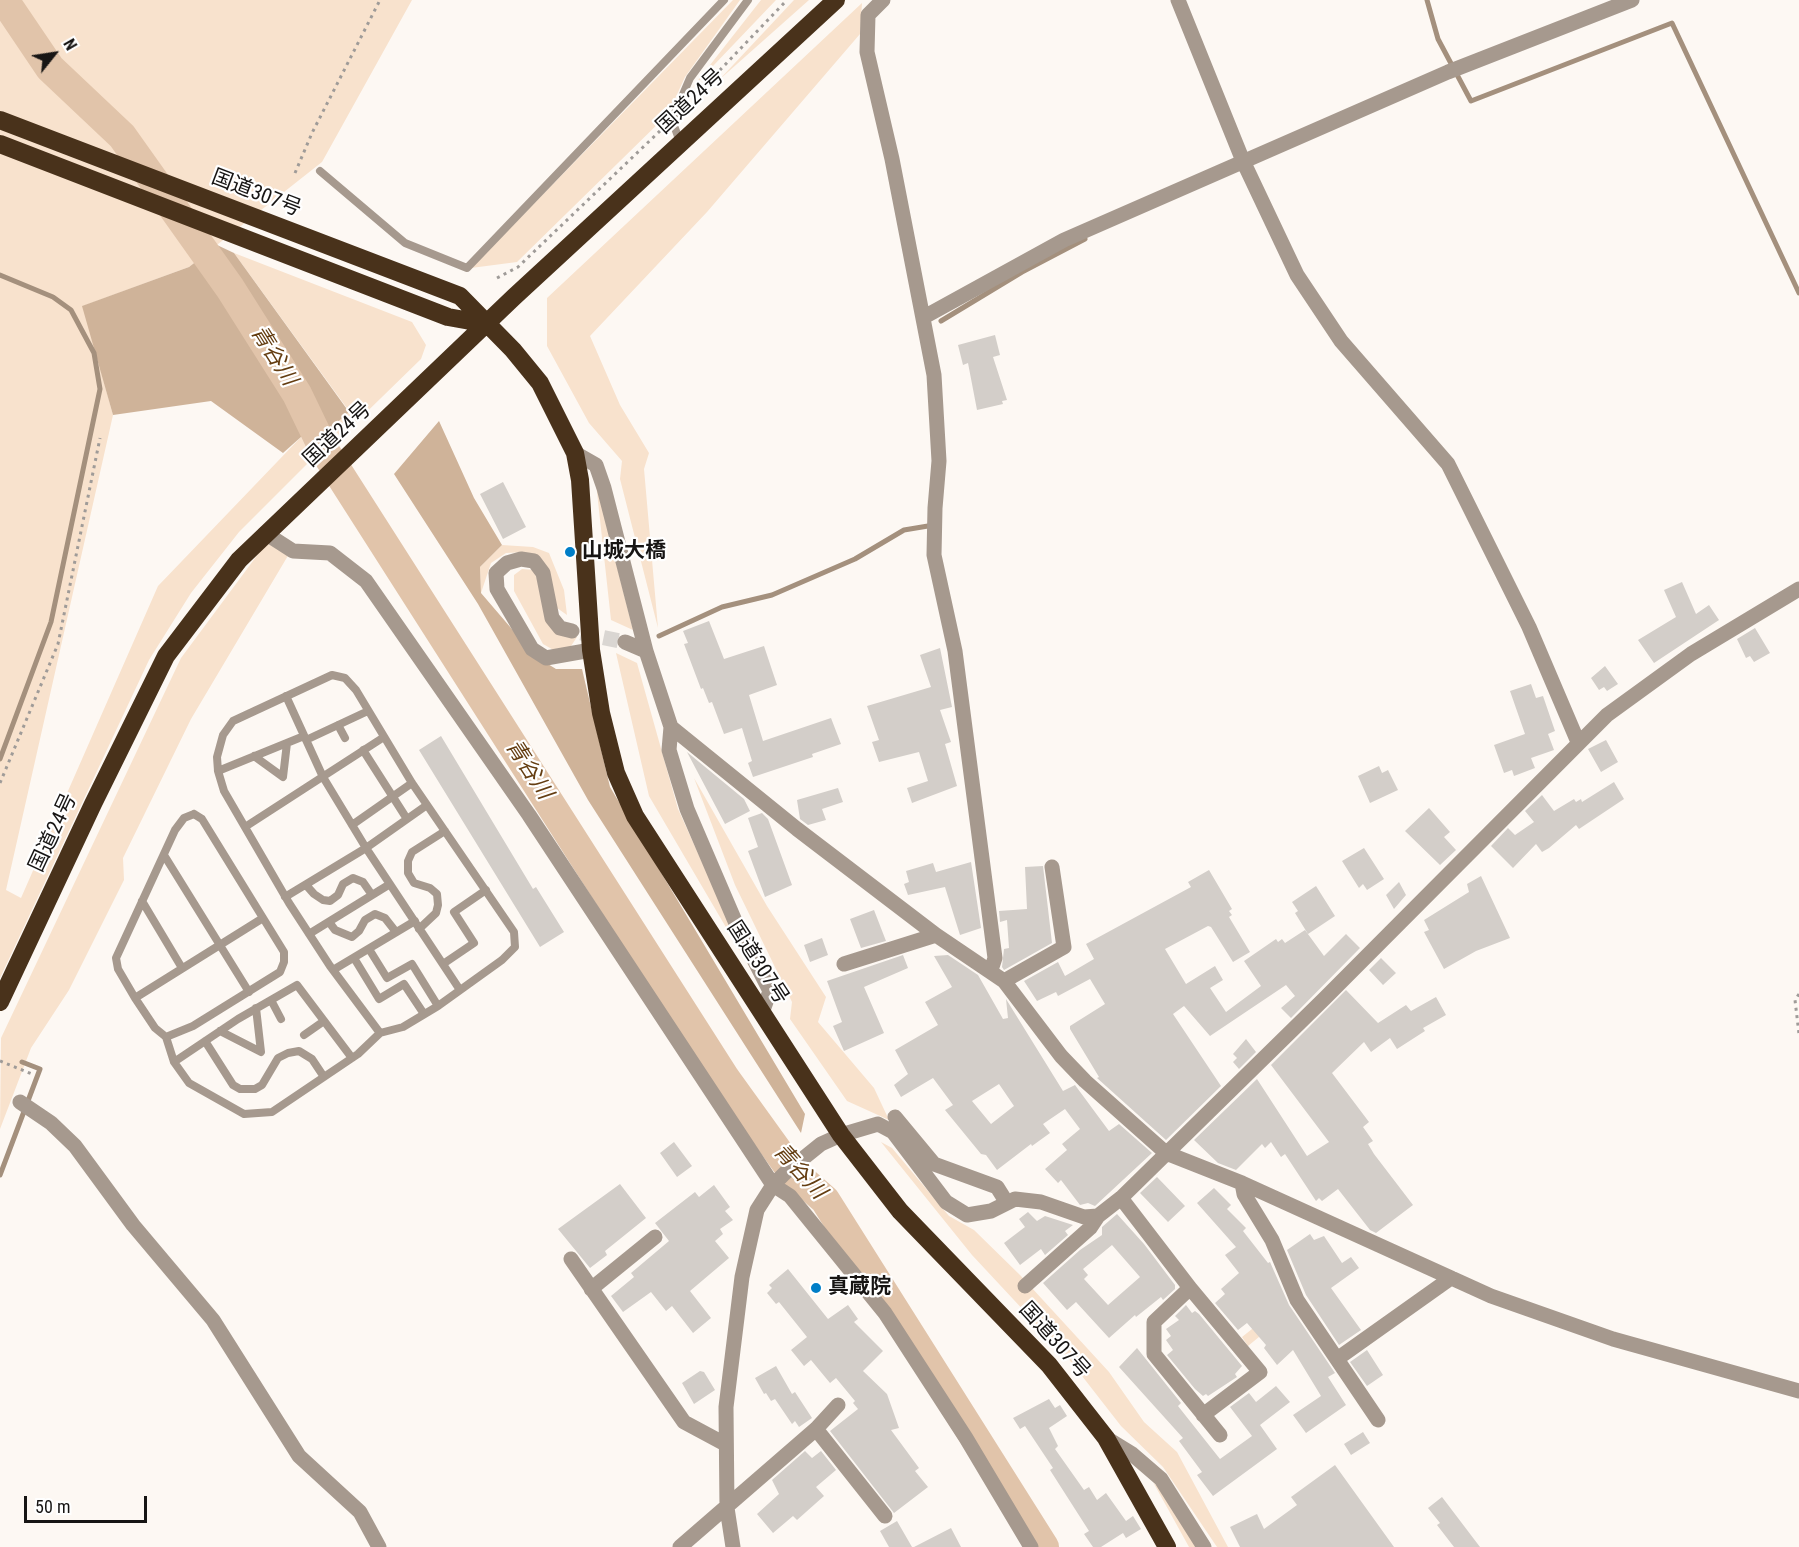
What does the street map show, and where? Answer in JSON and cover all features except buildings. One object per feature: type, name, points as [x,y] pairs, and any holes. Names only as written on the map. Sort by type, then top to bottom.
[{"type":"highway","name":"国道24号","points":[[0,1002],[166,656],[239,560],[680,142],[836,0]]},
{"type":"highway","name":"国道307号","points":[[0,120],[460,296],[513,350],[540,384],[574,453],[580,480],[591,650],[601,713],[616,773],[635,816],[841,1135],[900,1211],[1049,1365],[1106,1438],[1167,1547]]},
{"type":"highway","points":[[0,144],[448,316],[487,324]]},
{"type":"street","points":[[883,0],[868,15],[867,51],[924,317],[939,418],[934,555],[955,651],[995,958],[991,970]]},
{"type":"street","points":[[1178,0],[1244,161],[1297,275],[1341,341],[1448,464],[1529,627],[1578,742]]},
{"type":"street","points":[[924,317],[1064,240],[1448,72],[1632,0]]},
{"type":"street","points":[[574,453],[596,465],[604,488],[646,651],[671,726],[669,750],[687,809],[738,928],[770,991],[762,1013]]},
{"type":"street","points":[[265,533],[293,551],[330,553],[366,581],[529,815],[773,1185],[790,1196],[885,1313],[966,1438],[1031,1547]]},
{"type":"street","points":[[572,631],[560,628],[552,618],[543,573],[534,561],[521,559],[507,563],[496,573],[497,589],[532,650],[546,658],[591,650]]},
{"type":"street","points":[[1025,1286],[1090,1228],[1098,1216],[1121,1198],[1419,906],[1606,715],[1691,654],[1799,589]]},
{"type":"street","points":[[625,642],[646,651]]},
{"type":"street","points":[[671,726],[797,829],[936,934],[1004,981],[1061,1056],[1085,1081],[1166,1153],[1242,1183],[1491,1296],[1613,1339],[1799,1391]]},
{"type":"street","points":[[1004,981],[1064,947],[1052,867]]},
{"type":"street","points":[[843,964],[936,934]]},
{"type":"street","points":[[20,1102],[51,1123],[75,1146],[133,1225],[213,1320],[299,1456],[360,1512],[379,1547]]},
{"type":"street","points":[[895,1117],[934,1164],[997,1187],[1007,1203]]},
{"type":"street","points":[[733,1547],[727,1508],[726,1407],[742,1277],[757,1210],[773,1185],[785,1173],[821,1144],[841,1135],[878,1125],[893,1132],[946,1202],[967,1215],[991,1211],[1015,1199],[1041,1202],[1084,1217],[1098,1216]]},
{"type":"street","points":[[1242,1183],[1244,1194],[1272,1240],[1297,1300],[1378,1420]]},
{"type":"street","points":[[1121,1198],[1190,1288],[1260,1372],[1203,1415]]},
{"type":"street","points":[[591,1288],[655,1237]]},
{"type":"street","points":[[571,1259],[684,1422],[725,1444]]},
{"type":"street","points":[[1337,1359],[1451,1278]]},
{"type":"street","points":[[1190,1288],[1154,1322],[1154,1354],[1220,1435]]},
{"type":"street","points":[[680,1547],[816,1429],[838,1405]]},
{"type":"street","points":[[816,1429],[885,1516]]},
{"type":"street","points":[[1106,1438],[1132,1454],[1161,1479],[1204,1547]]},
{"type":"lane","points":[[320,171],[405,243],[467,268],[724,0]]},
{"type":"lane","points":[[680,142],[672,120],[690,78],[748,0]]},
{"type":"lane","points":[[166,1037],[193,1026],[249,992],[280,972],[284,962],[284,952],[202,819],[194,814],[184,818],[164,855],[116,958],[118,969],[135,999],[154,1028],[166,1037],[174,1062],[189,1083],[244,1114],[272,1112],[352,1058],[380,1033],[403,1028],[438,1006],[502,960],[515,947],[514,932],[412,783],[368,711],[345,678],[332,675],[233,721],[223,735],[217,757],[224,791],[285,897],[333,970],[380,1033]]},
{"type":"lane","points":[[286,696],[323,777],[351,825],[460,990]]},
{"type":"lane","points":[[219,771],[368,711]]},
{"type":"lane","points":[[338,725],[345,738]]},
{"type":"lane","points":[[245,827],[384,737]]},
{"type":"lane","points":[[254,756],[283,777],[287,742]]},
{"type":"lane","points":[[363,750],[407,819]]},
{"type":"lane","points":[[351,825],[412,783]]},
{"type":"lane","points":[[285,897],[366,848],[427,805]]},
{"type":"lane","points":[[333,970],[396,932],[417,925],[435,913],[438,905],[437,894],[430,888],[414,883],[408,873],[408,861],[412,852],[445,831]]},
{"type":"lane","points":[[164,855],[249,992]]},
{"type":"lane","points":[[306,885],[314,894],[330,901],[338,895],[343,884],[353,878],[363,882],[372,895]]},
{"type":"lane","points":[[309,934],[390,884]]},
{"type":"lane","points":[[443,964],[474,943],[454,912],[486,890]]},
{"type":"lane","points":[[142,901],[182,968]]},
{"type":"lane","points":[[329,922],[335,930],[352,937],[359,931],[365,920],[375,914],[385,918],[396,932]]},
{"type":"lane","points":[[135,999],[263,918]]},
{"type":"lane","points":[[369,949],[387,978],[412,964],[438,1006]]},
{"type":"lane","points":[[354,958],[379,999],[404,984],[424,1014]]},
{"type":"lane","points":[[174,1062],[256,1008],[297,985],[352,1058]]},
{"type":"lane","points":[[271,1000],[281,1019]]},
{"type":"lane","points":[[220,1031],[261,1052],[256,1008]]},
{"type":"lane","points":[[303,1035],[324,1021]]},
{"type":"lane","points":[[205,1041],[233,1085],[240,1089],[255,1089],[262,1084],[278,1058],[299,1051],[312,1059],[324,1077]]},
{"type":"path","points":[[295,173],[312,133],[380,0]]},
{"type":"path","points":[[697,94],[787,0]]},
{"type":"path","points":[[497,278],[518,267],[672,120]]},
{"type":"path","points":[[0,783],[58,644],[100,438]]},
{"type":"path","points":[[1799,994],[1795,1000],[1799,1034]]},
{"type":"path","points":[[0,1061],[32,1074]]},
{"type":"shaded area","points":[[0,0],[412,0],[322,162],[189,267],[83,306],[113,415],[6,890],[21,898],[158,586],[301,437],[312,459],[239,532],[191,593],[149,660],[0,978]]},
{"type":"shaded area","points":[[733,0],[740,0],[685,77],[668,114],[517,262],[471,268]]},
{"type":"shaded area","points":[[761,0],[776,0],[692,88]]},
{"type":"shaded area","points":[[794,0],[809,0],[719,80]]},
{"type":"shaded area","points":[[862,3],[860,34],[707,212],[590,336],[620,405],[649,453],[644,469],[658,628],[620,479],[622,461],[589,423],[547,346],[547,298]]},
{"type":"shaded area","points":[[217,245],[234,253],[349,412],[332,427],[301,437],[283,453],[211,401],[113,415],[82,306],[189,267]]},
{"type":"shaded area","points":[[234,253],[412,322],[426,345],[421,359],[341,437],[332,427],[349,411]]},
{"type":"shaded area","points":[[439,421],[474,498],[502,545],[480,567],[481,593],[535,656],[556,669],[582,669],[610,787],[805,1114],[801,1133],[588,800],[478,604],[394,474]]},
{"type":"shaded area","points":[[596,483],[633,630],[611,620]]},
{"type":"shaded area","points":[[267,542],[289,554],[191,719],[123,858],[124,880],[69,990],[31,1048],[0,1129],[1,1038],[181,658]]},
{"type":"shaded area","points":[[502,545],[533,547],[549,553],[564,590],[567,615],[557,608],[539,561],[525,552],[506,553],[491,563],[481,593],[480,567]]},
{"type":"shaded area","points":[[522,569],[534,570],[554,625],[577,637],[571,646],[557,652],[543,644],[514,591],[514,575]]},
{"type":"shaded area","points":[[616,653],[637,663],[678,809],[751,970],[649,796]]},
{"type":"shaded area","points":[[694,778],[767,906],[826,997],[818,1022],[874,1088],[889,1120],[847,1101],[790,1019],[792,1002],[735,885]]},
{"type":"shaded area","points":[[881,1142],[892,1148],[949,1216],[974,1230],[1020,1275],[1109,1372],[1144,1422],[1177,1452],[1228,1547],[1217,1547],[1163,1467],[1121,1426],[1068,1358],[972,1255]]},
{"type":"shaded area","points":[[1276,1323],[1248,1346],[1242,1337],[1257,1325]]},
{"type":"shaded area","points":[[1153,1482],[1167,1497],[1197,1547],[1189,1547]]},
{"type":"waterway","name":"青谷川","points":[[4,0],[50,68],[122,136],[230,288],[297,394],[324,450],[725,1078],[792,1171],[825,1200],[1044,1547]]},
{"type":"waterway","points":[[1427,0],[1438,39],[1471,101],[1672,23],[1799,293]]},
{"type":"waterway","points":[[941,321],[1022,272],[1085,239]]},
{"type":"waterway","points":[[0,275],[53,297],[71,310],[94,353],[100,389],[51,622],[0,759]]},
{"type":"waterway","points":[[659,636],[722,607],[772,595],[855,559],[904,530],[934,525]]},
{"type":"waterway","points":[[0,1175],[40,1069],[22,1062]]},
{"type":"tunnel","points":[[581,633],[625,642]]},
{"type":"place","name":"山城大橋","points":[[570,552]]},
{"type":"place","name":"真蔵院","points":[[816,1288]]}]
